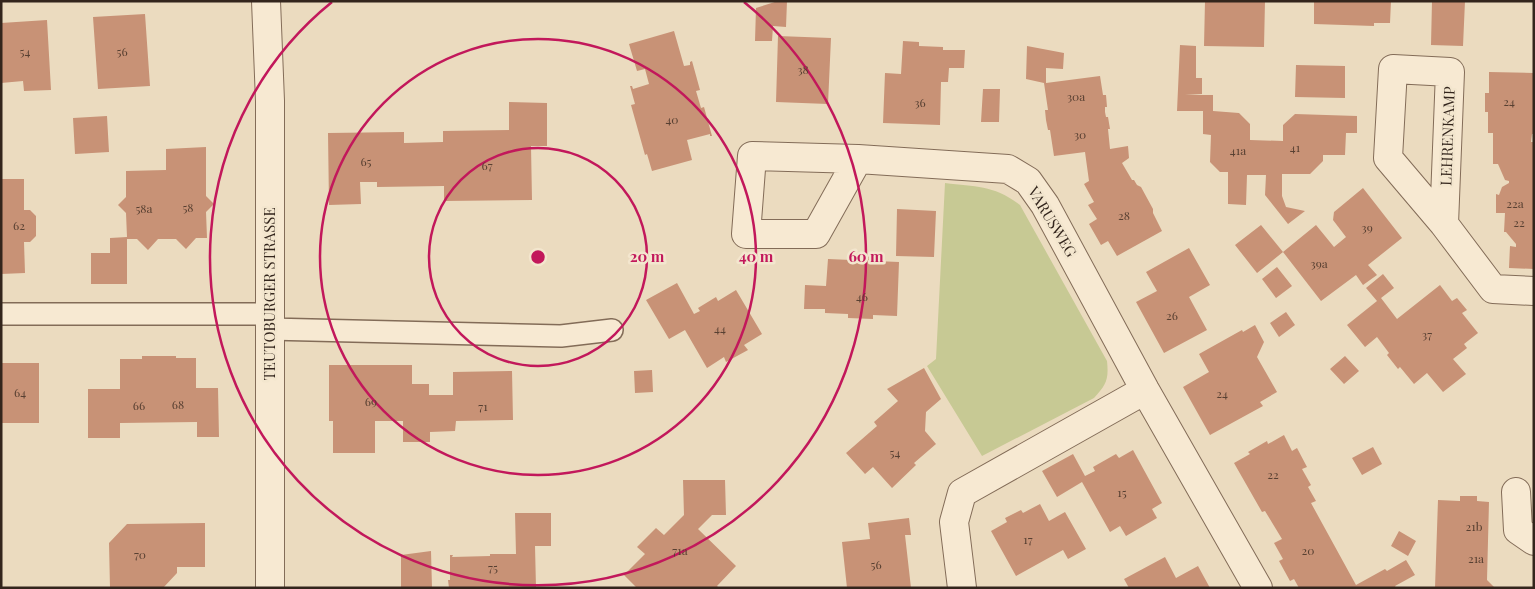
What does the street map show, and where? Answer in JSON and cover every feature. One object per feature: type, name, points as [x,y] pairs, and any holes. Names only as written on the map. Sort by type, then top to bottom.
[{"type":"street","name":"TEUTOBURGER STRASSE","points":[[266,1],[270,101],[270,588]]},
{"type":"street","name":"LEHRENKAMP","points":[[1444,224],[1450,72],[1393,69],[1388,158],[1444,224],[1493,289],[1534,291]]},
{"type":"street","name":"VARUSWEG","points":[[858,159],[1008,169],[1028,182],[1045,205],[1146,390],[1258,588]]},
{"type":"street","points":[[962,588],[954,522],[962,493],[1146,390]]},
{"type":"street","points":[[1516,492],[1518,530],[1534,541]]},
{"type":"lane","points":[[1,314],[269,322],[561,336],[612,330]]},
{"type":"green space","points":[[945,183],[993,190],[1011,198],[1020,205],[1107,361],[1108,373],[1106,382],[1094,398],[982,456],[927,366],[936,359]]},
{"type":"building","points":[[778,1],[787,1],[786,27],[773,26],[772,41],[755,41],[756,8]]},
{"type":"building","points":[[1205,1],[1265,1],[1264,47],[1204,46]]},
{"type":"building","points":[[1314,1],[1391,1],[1390,23],[1374,23],[1374,26],[1314,24]]},
{"type":"building","points":[[1432,1],[1465,1],[1463,46],[1431,45]]},
{"type":"building","points":[[145,14],[150,86],[98,89],[93,17]]},
{"type":"building","points":[[47,20],[51,90],[24,91],[23,81],[1,83],[1,23]]},
{"type":"building","points":[[674,31],[684,66],[690,65],[692,61],[700,90],[696,91],[701,108],[704,107],[712,136],[710,134],[687,140],[692,160],[652,171],[647,154],[645,155],[631,105],[635,104],[630,86],[633,89],[649,84],[645,69],[637,71],[629,44]]},
{"type":"building","points":[[778,36],[831,38],[828,104],[776,102]]},
{"type":"building","points":[[903,41],[919,42],[919,46],[943,47],[943,50],[965,50],[964,68],[949,68],[948,82],[941,82],[940,125],[883,123],[885,73],[901,74]]},
{"type":"building","points":[[1180,45],[1196,46],[1196,78],[1202,78],[1202,94],[1185,95],[1213,95],[1213,111],[1239,113],[1250,124],[1250,140],[1283,141],[1283,125],[1295,114],[1357,116],[1357,133],[1346,133],[1345,155],[1323,155],[1323,161],[1310,174],[1282,174],[1282,196],[1286,207],[1305,211],[1288,224],[1265,195],[1266,175],[1247,175],[1246,205],[1228,204],[1228,172],[1220,172],[1210,162],[1211,135],[1203,134],[1203,111],[1177,111]]},
{"type":"building","points":[[1027,46],[1064,53],[1063,69],[1046,68],[1046,83],[1100,76],[1103,95],[1106,95],[1107,107],[1105,107],[1105,112],[1110,129],[1108,129],[1110,149],[1128,146],[1129,158],[1122,163],[1132,180],[1141,187],[1162,231],[1117,256],[1108,241],[1101,245],[1089,224],[1097,219],[1088,205],[1094,202],[1084,184],[1089,181],[1085,152],[1054,156],[1050,130],[1048,130],[1046,120],[1045,110],[1048,110],[1044,83],[1026,79]]},
{"type":"building","points":[[1296,65],[1345,66],[1345,98],[1295,97]]},
{"type":"building","points":[[1489,72],[1534,73],[1534,134],[1532,134],[1531,142],[1534,142],[1534,269],[1509,268],[1510,246],[1516,247],[1516,244],[1504,232],[1505,213],[1496,213],[1496,194],[1499,195],[1502,187],[1509,183],[1509,181],[1505,180],[1498,164],[1493,164],[1493,133],[1488,133],[1488,112],[1485,112],[1485,93],[1489,93]]},
{"type":"building","points":[[983,89],[1000,89],[999,122],[981,122]]},
{"type":"building","points":[[509,102],[547,103],[547,146],[531,146],[532,200],[444,201],[444,186],[377,187],[377,182],[360,182],[361,204],[329,205],[328,133],[404,132],[404,143],[443,142],[443,131],[509,130]]},
{"type":"building","points":[[107,116],[109,152],[75,154],[73,118]]},
{"type":"building","points":[[206,147],[206,196],[214,204],[206,212],[207,238],[196,238],[186,249],[176,239],[158,239],[148,250],[137,239],[127,239],[127,284],[91,284],[91,253],[110,253],[110,238],[127,237],[126,213],[118,205],[126,197],[126,171],[166,170],[166,149]]},
{"type":"building","points":[[1,179],[24,179],[24,210],[30,210],[36,216],[36,236],[30,242],[24,242],[25,273],[1,274]]},
{"type":"building","points":[[1363,188],[1402,238],[1368,265],[1377,275],[1363,285],[1356,275],[1321,301],[1283,252],[1316,225],[1334,247],[1346,237],[1333,220],[1334,212]]},
{"type":"building","points":[[897,209],[936,211],[934,257],[896,256]]},
{"type":"building","points":[[1261,225],[1283,252],[1257,273],[1235,245]]},
{"type":"building","points":[[1189,248],[1210,285],[1189,297],[1207,330],[1164,353],[1136,302],[1157,291],[1146,272]]},
{"type":"building","points":[[851,256],[875,257],[875,261],[899,262],[897,316],[873,315],[873,319],[848,318],[848,314],[825,313],[825,309],[804,309],[805,285],[826,286],[828,259],[851,260]]},
{"type":"building","points":[[1277,267],[1292,286],[1276,298],[1262,279]]},
{"type":"building","points":[[1383,274],[1394,288],[1381,298],[1397,319],[1440,285],[1452,301],[1457,298],[1467,310],[1462,313],[1478,333],[1464,344],[1467,348],[1453,359],[1466,374],[1443,392],[1427,373],[1414,384],[1400,367],[1398,369],[1387,355],[1389,353],[1377,337],[1365,347],[1347,325],[1377,301],[1366,288]]},
{"type":"building","points":[[677,283],[694,314],[700,311],[698,308],[716,297],[718,301],[736,290],[762,334],[744,345],[748,350],[726,362],[724,357],[707,368],[685,330],[669,339],[646,300]]},
{"type":"building","points":[[1286,312],[1295,325],[1279,337],[1270,323]]},
{"type":"building","points":[[1255,325],[1264,342],[1257,357],[1277,392],[1260,402],[1263,406],[1210,435],[1183,387],[1209,372],[1199,354],[1242,330],[1243,332]]},
{"type":"building","points":[[142,356],[196,358],[196,388],[218,388],[219,437],[197,437],[197,422],[120,423],[120,438],[88,438],[88,389],[120,389],[120,359],[142,359]]},
{"type":"building","points":[[1345,356],[1359,371],[1344,384],[1330,369]]},
{"type":"building","points":[[1,363],[39,363],[39,423],[1,423]]},
{"type":"building","points":[[329,365],[412,365],[412,384],[429,384],[429,395],[453,395],[453,372],[512,371],[513,420],[456,421],[455,431],[430,432],[430,442],[403,442],[403,421],[375,421],[375,453],[333,453],[333,421],[329,421]]},
{"type":"building","points":[[924,368],[941,399],[926,412],[925,431],[936,444],[914,463],[916,465],[892,488],[873,467],[865,474],[846,453],[877,426],[874,422],[898,401],[887,389]]},
{"type":"building","points":[[652,370],[653,392],[635,393],[634,371]]},
{"type":"building","points":[[1284,435],[1292,451],[1297,448],[1307,467],[1302,469],[1311,485],[1308,487],[1316,501],[1311,503],[1356,585],[1406,560],[1415,575],[1395,586],[1396,588],[1299,588],[1294,579],[1290,581],[1279,561],[1283,559],[1274,543],[1282,539],[1265,511],[1262,512],[1234,463],[1267,441],[1268,444]]},
{"type":"building","points":[[1373,447],[1382,464],[1362,475],[1352,458]]},
{"type":"building","points":[[1133,450],[1162,503],[1152,509],[1157,518],[1126,536],[1120,526],[1110,532],[1082,482],[1057,497],[1042,471],[1073,454],[1085,476],[1095,471],[1093,467],[1116,454],[1119,458]]},
{"type":"building","points":[[683,480],[725,480],[726,515],[712,515],[698,529],[736,566],[717,586],[719,588],[637,588],[624,575],[645,554],[637,547],[656,528],[664,535],[684,515]]},
{"type":"building","points":[[1460,496],[1477,496],[1477,501],[1489,502],[1487,580],[1495,588],[1435,588],[1438,500],[1460,501]]},
{"type":"building","points":[[1040,504],[1049,521],[1065,512],[1086,549],[1068,559],[1063,550],[1016,576],[991,531],[1007,522],[1005,518],[1021,510],[1023,513]]},
{"type":"building","points":[[515,513],[551,513],[551,546],[535,546],[536,588],[449,588],[450,555],[453,555],[452,557],[516,554]]},
{"type":"building","points":[[909,518],[911,535],[905,535],[911,588],[847,588],[842,542],[870,539],[868,523]]},
{"type":"building","points":[[205,523],[205,567],[177,567],[177,573],[163,588],[110,588],[109,543],[127,524]]},
{"type":"building","points":[[1399,531],[1416,541],[1408,556],[1391,546]]},
{"type":"building","points":[[431,551],[432,588],[401,588],[401,555]]},
{"type":"building","points":[[1165,557],[1176,578],[1198,566],[1210,588],[1129,588],[1124,579]]}]
